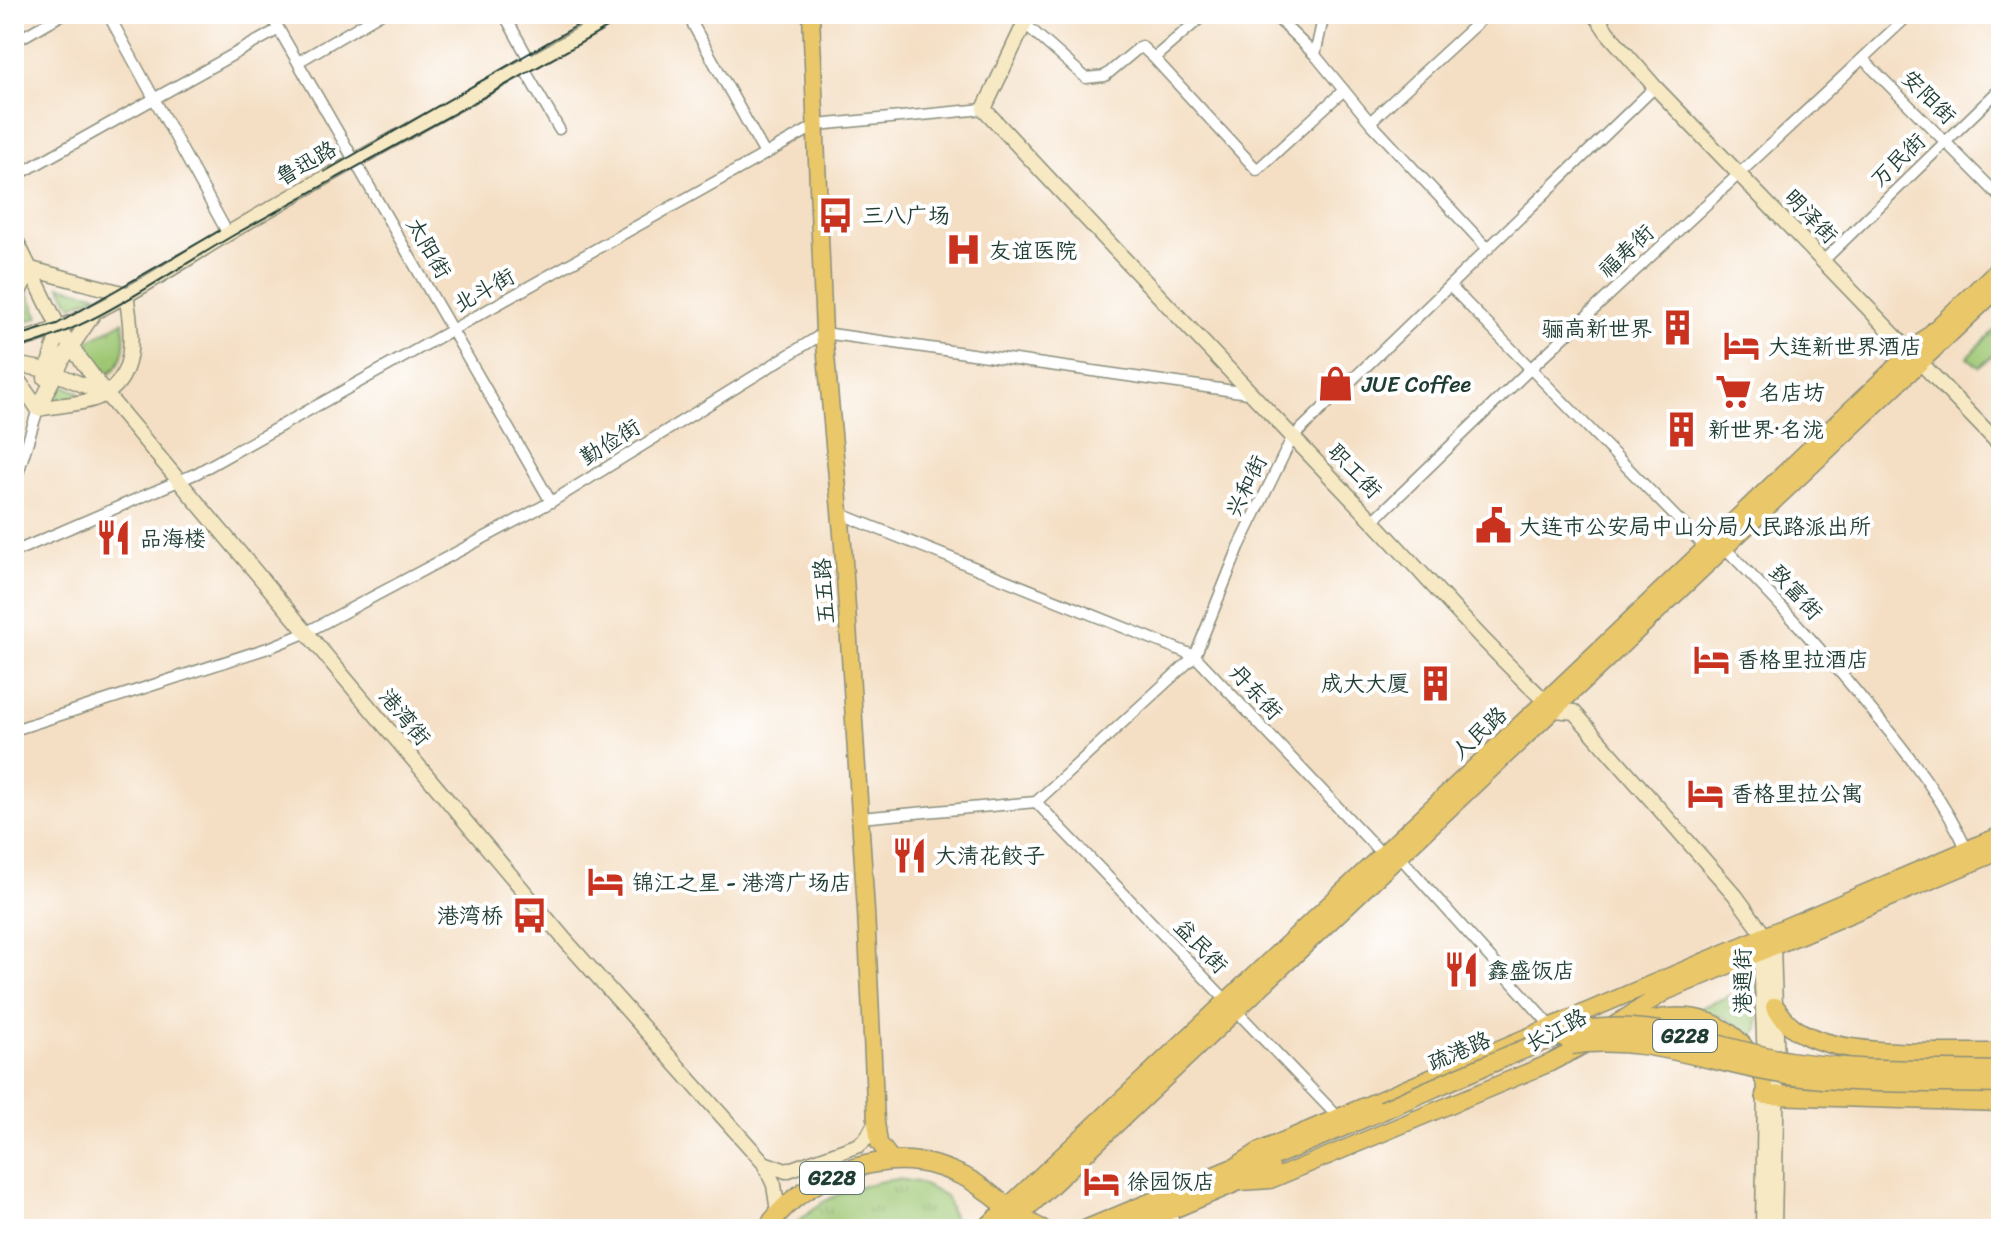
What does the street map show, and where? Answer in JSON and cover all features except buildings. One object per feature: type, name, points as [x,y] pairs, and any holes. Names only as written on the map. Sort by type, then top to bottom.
[{"type":"highway","points":[[1775,1007],[1787,1022],[1802,1033],[1850,1049],[2001,1053]]},
{"type":"highway","name":"疏港路","points":[[1384,1114],[1537,1044],[1591,1029],[1617,1027],[1674,1033],[1753,1054],[1820,1065],[2001,1071]]},
{"type":"highway","name":"疏港路","points":[[1233,1176],[1541,1053],[1589,1042],[1641,1043],[1751,1069],[1819,1079],[2001,1084]]},
{"type":"highway","points":[[1769,1091],[2001,1102]]},
{"type":"highway","name":"G228","points":[[767,1229],[778,1212],[831,1178],[871,1164],[893,1161],[917,1161],[944,1168],[986,1189],[1042,1229]]},
{"type":"highway","name":"长江路","points":[[1125,1229],[1169,1211],[1233,1176]]},
{"type":"highway","name":"长江路","points":[[1087,1229],[1233,1176]]},
{"type":"main road","name":"鲁迅路","points":[[14,342],[59,329],[97,311],[356,160],[617,14]]},
{"type":"main road","name":"五五路","points":[[811,14],[824,333],[841,514],[876,1122],[879,1143],[893,1161]]},
{"type":"main road","name":"明泽街","points":[[1595,14],[1655,87],[2001,446]]},
{"type":"main road","points":[[984,109],[1026,19]]},
{"type":"main road","name":"职工街","points":[[984,109],[1457,613],[1550,706],[1574,712],[1735,895],[1766,945]]},
{"type":"main road","name":"港湾街","points":[[14,236],[70,348],[106,394],[565,940],[764,1163],[774,1185],[778,1212]]},
{"type":"main road","name":"人民路","points":[[984,1229],[1014,1211],[1230,1006],[1382,854],[1725,548],[1915,358],[2001,266]]},
{"type":"main road","points":[[14,301],[31,269],[126,294],[131,330],[127,366],[117,385],[106,394],[84,402],[38,409]]},
{"type":"main road","name":"人民路","points":[[1230,1006],[1400,857],[1705,547],[1915,358],[2001,286]]},
{"type":"main road","points":[[51,372],[97,311]]},
{"type":"main road","points":[[38,409],[51,372],[59,329]]},
{"type":"main road","points":[[14,364],[51,372],[106,394]]},
{"type":"main road","points":[[14,374],[38,409]]},
{"type":"main road","name":"长江路","points":[[1233,1176],[1270,1180],[1550,1063],[1665,992],[1970,856],[2001,835]]},
{"type":"main road","name":"长江路","points":[[1970,856],[2001,851]]},
{"type":"main road","points":[[1233,1176],[1259,1151],[1551,1026],[1766,945]]},
{"type":"main road","name":"港通街","points":[[1763,1229],[1775,1007],[1766,945]]},
{"type":"main road","name":"港通街","points":[[1766,945],[1774,1229]]},
{"type":"main road","points":[[1599,1035],[1668,1015],[1693,1016],[1713,1022],[1733,1034],[1749,1050],[1769,1091]]},
{"type":"main road","points":[[764,1163],[786,1171],[794,1169],[859,1145],[876,1122]]},
{"type":"main road","points":[[986,1189],[1035,1191]]},
{"type":"main road","name":"人民路","points":[[1006,1229],[1014,1211]]},
{"type":"street","points":[[14,42],[63,14]]},
{"type":"street","points":[[108,14],[228,234]]},
{"type":"street","name":"太阳街","points":[[270,14],[551,502]]},
{"type":"street","points":[[298,62],[380,14]]},
{"type":"street","points":[[504,14],[559,129]]},
{"type":"street","points":[[687,14],[765,154]]},
{"type":"street","points":[[1154,58],[1205,14]]},
{"type":"street","points":[[1273,14],[1315,55],[1370,122],[1488,249]]},
{"type":"street","points":[[1315,55],[1324,14]]},
{"type":"street","points":[[1370,122],[1487,14]]},
{"type":"street","name":"福寿街","points":[[1373,521],[1530,369],[1910,14]]},
{"type":"street","points":[[1026,19],[1086,78],[1105,76],[1141,46],[1257,170],[1344,90]]},
{"type":"street","points":[[14,177],[279,29]]},
{"type":"street","name":"安阳街","points":[[1863,59],[2001,198]]},
{"type":"street","name":"兴和街","points":[[1036,802],[1195,656],[1239,547],[1292,438],[1655,87]]},
{"type":"street","name":"万民街","points":[[1824,260],[2001,88]]},
{"type":"street","name":"北斗街","points":[[14,552],[177,481],[453,331],[817,125],[984,109]]},
{"type":"street","points":[[1450,286],[1705,547],[1725,548]]},
{"type":"street","points":[[824,333],[1248,393]]},
{"type":"street","name":"勤俭街","points":[[14,730],[271,647],[305,633],[551,502],[824,333]]},
{"type":"street","points":[[14,486],[38,409]]},
{"type":"street","name":"丹东街","points":[[841,514],[1195,656],[1382,854]]},
{"type":"street","name":"致富街","points":[[1725,548],[1825,653],[1922,771],[1957,827],[1970,856]]},
{"type":"street","points":[[860,818],[1036,802]]},
{"type":"street","name":"益民街","points":[[1036,802],[1338,1117]]},
{"type":"street","points":[[1382,854],[1400,857],[1551,1026]]},
{"type":"street","points":[[1169,1211],[1177,1229]]},
{"type":"green space","points":[[60,286],[99,295],[72,306]]},
{"type":"green space","points":[[27,291],[39,317],[14,326],[14,311]]},
{"type":"green space","points":[[123,321],[121,358],[108,375],[85,343]]},
{"type":"green space","points":[[2001,324],[2001,349],[1979,367],[1967,357]]},
{"type":"green space","points":[[56,382],[79,393],[79,397],[51,400]]},
{"type":"green space","points":[[1758,984],[1758,1031],[1753,1036],[1724,1017],[1693,1011]]},
{"type":"green space","points":[[897,1179],[917,1182],[946,1196],[954,1220],[952,1229],[792,1229],[826,1200],[867,1184]]},
{"type":"tram line","points":[[324,172],[597,14]]},
{"type":"tram line","points":[[14,349],[72,329],[100,315],[234,235],[631,14]]},
{"type":"tram line","points":[[18,336],[57,324],[219,231]]},
{"type":"place","name":"三八广场","points":[[836,215]]},
{"type":"place","name":"友谊医院","points":[[963,250]]},
{"type":"place","name":"骊高新世界","points":[[1678,328]]},
{"type":"place","name":"大连新世界酒店","points":[[1742,346]]},
{"type":"place","name":"JUE Coffee","points":[[1336,384]]},
{"type":"place","name":"名店坊","points":[[1733,392]]},
{"type":"place","name":"新世界·名泷","points":[[1682,429]]},
{"type":"place","name":"大连市公安局中山分局人民路派出所","points":[[1493,526]]},
{"type":"place","name":"品海楼","points":[[114,538]]},
{"type":"place","name":"香格里拉酒店","points":[[1711,659]]},
{"type":"place","name":"成大大厦","points":[[1435,683]]},
{"type":"place","name":"香格里拉公寓","points":[[1705,793]]},
{"type":"place","name":"大清花餃子","points":[[909,855]]},
{"type":"place","name":"锦江之星 - 港湾广场店","points":[[606,882]]},
{"type":"place","name":"港湾桥","points":[[529,915]]},
{"type":"place","name":"鑫盛饭店","points":[[1461,970]]},
{"type":"place","name":"徐园饭店","points":[[1101,1181]]}]
